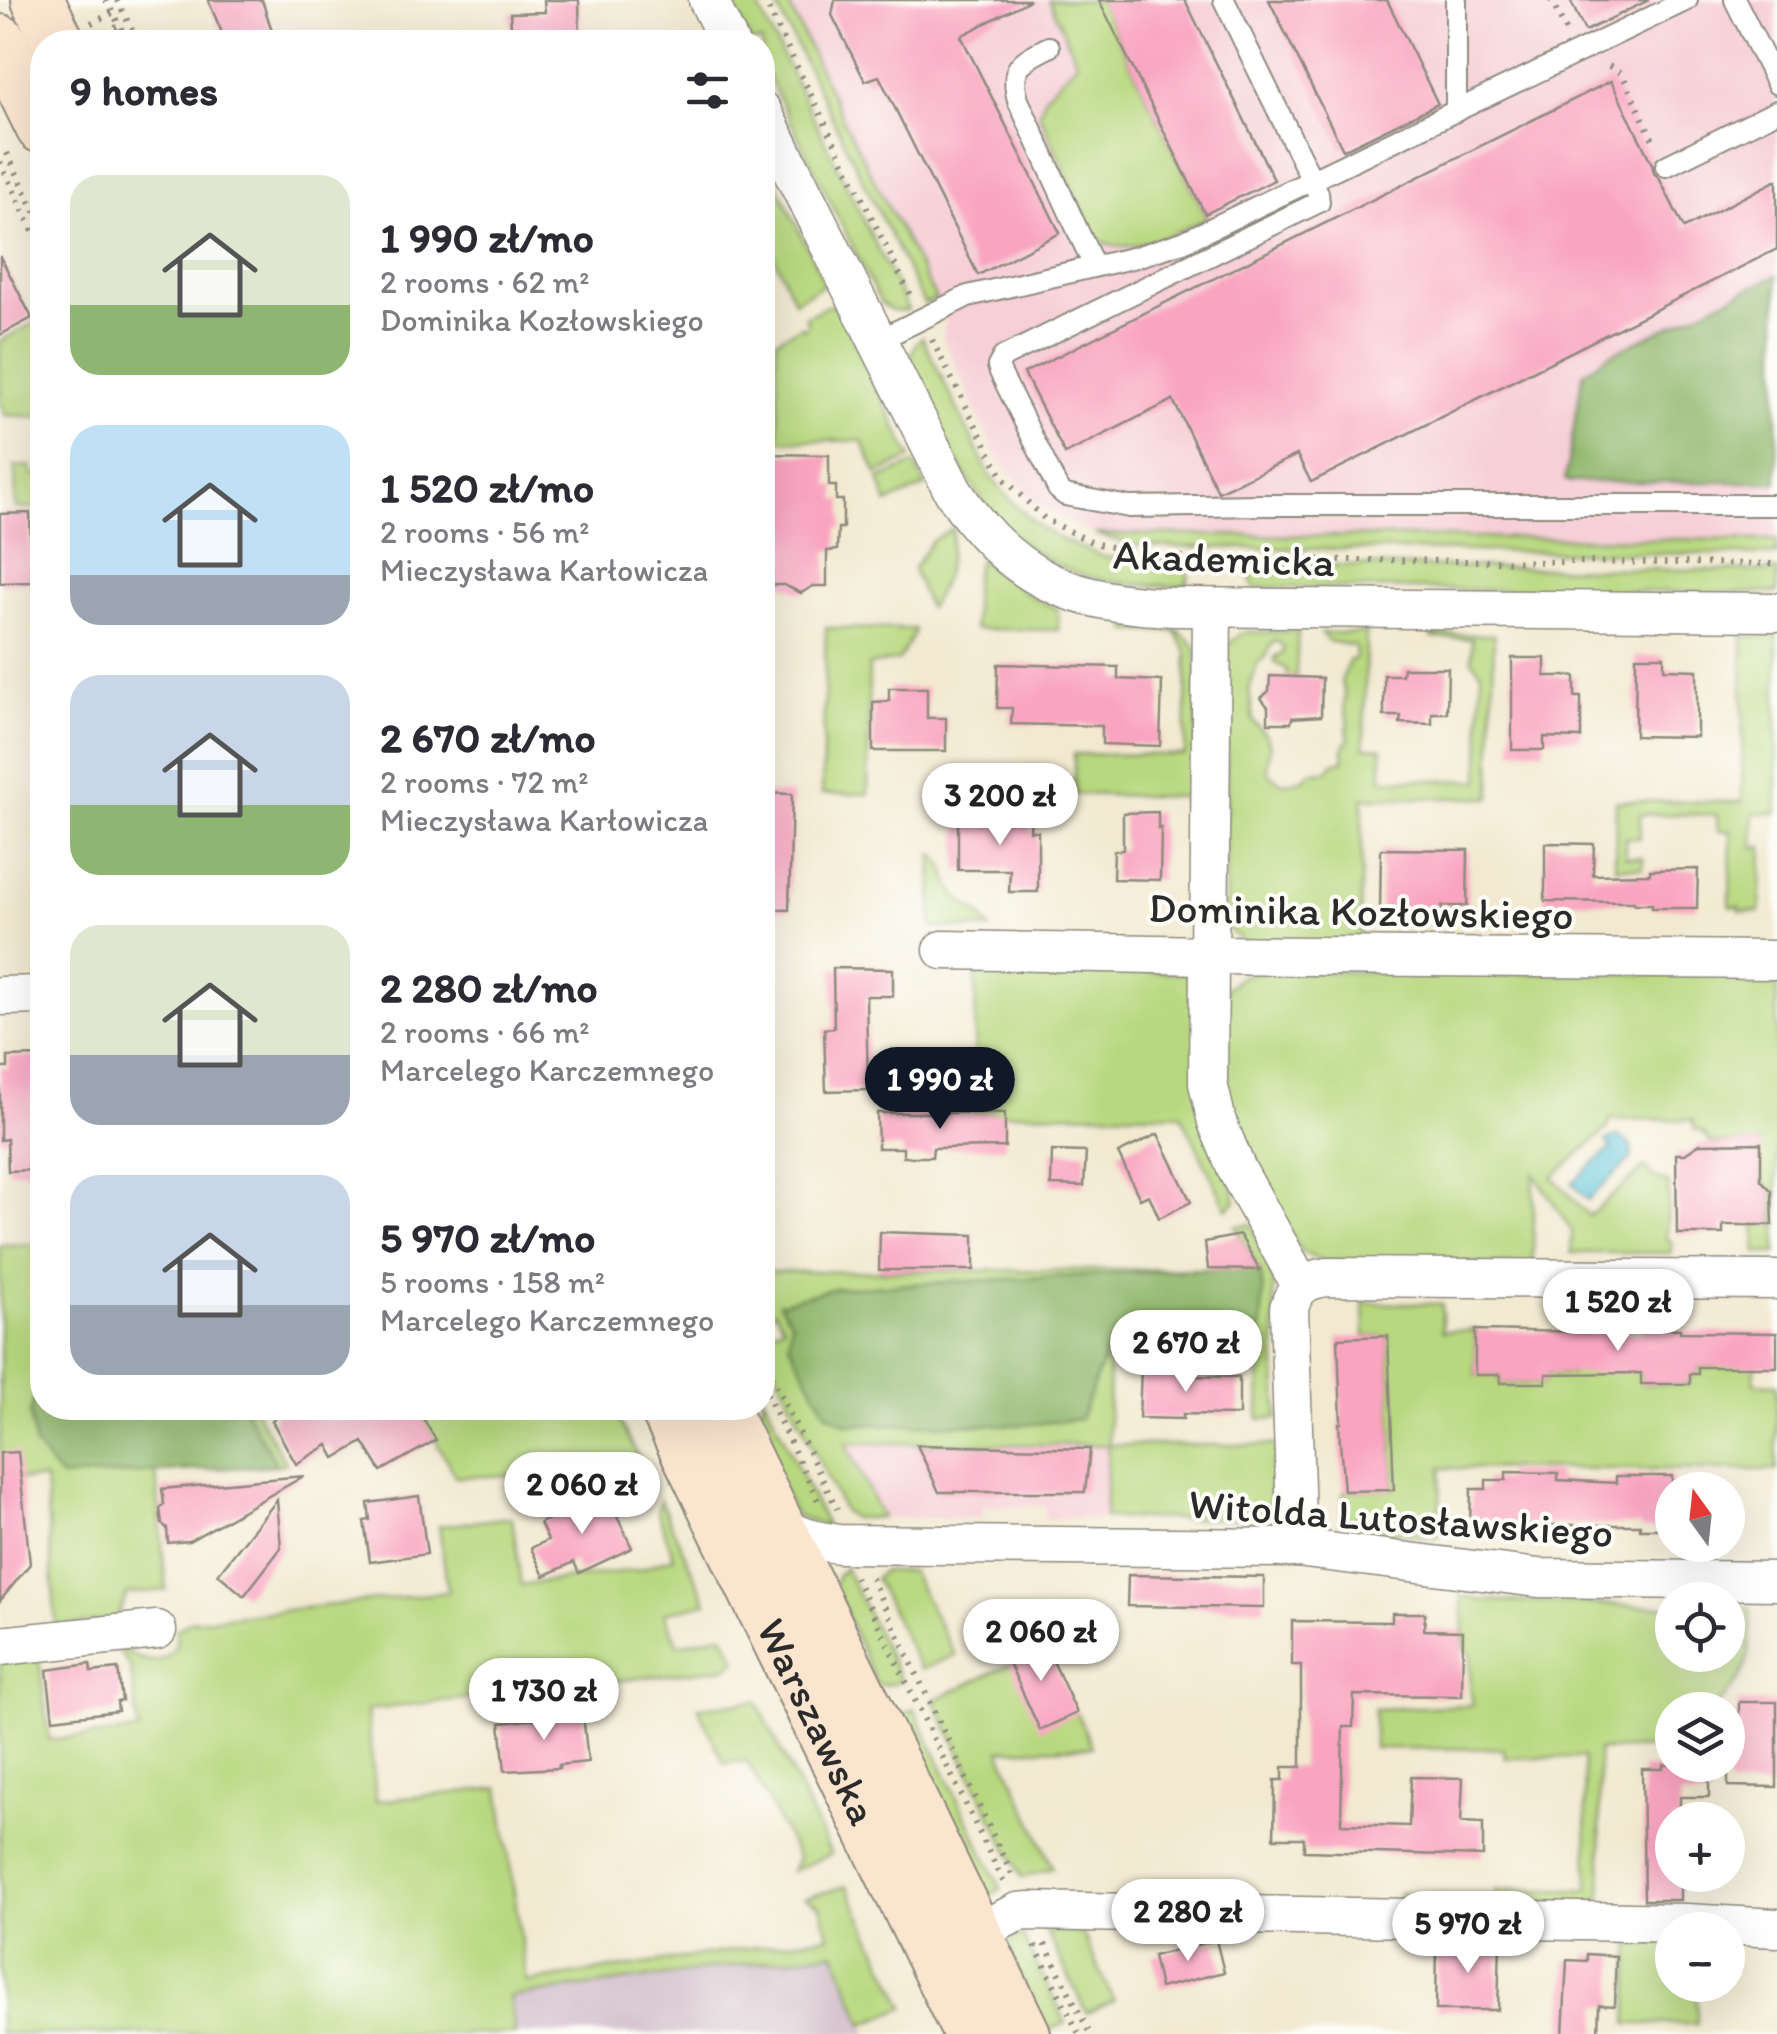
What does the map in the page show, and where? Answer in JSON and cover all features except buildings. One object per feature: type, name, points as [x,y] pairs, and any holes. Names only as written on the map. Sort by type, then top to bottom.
[{"type":"main road","points":[[0,41],[22,135]]},
{"type":"main road","name":"Warszawska","points":[[672,1420],[970,2034]]},
{"type":"main road","name":"Warszawska","points":[[727,1420],[822,1614],[1007,1918],[1024,2034]]},
{"type":"street","points":[[708,0],[723,30]]},
{"type":"street","name":"Akademicka","points":[[775,136],[954,491],[973,520],[1012,560],[1059,588],[1097,600],[1137,606],[1777,612]]},
{"type":"street","points":[[1212,608],[1208,1083],[1217,1122],[1237,1170],[1300,1284]]},
{"type":"street","name":"Dominika Kozłowskiego","points":[[943,950],[1777,960]]},
{"type":"street","points":[[0,996],[30,995]]},
{"type":"street","points":[[1298,1548],[1290,1308],[1300,1284],[1326,1277],[1777,1280]]},
{"type":"street","name":"Witolda Lutosławskiego","points":[[778,1524],[814,1541],[846,1543],[1298,1548],[1538,1578],[1777,1580]]},
{"type":"street","points":[[822,1614],[824,1572],[846,1543]]},
{"type":"street","points":[[0,1646],[157,1630]]},
{"type":"street","points":[[1007,1918],[1686,1923],[1777,1928]]},
{"type":"lane","points":[[1224,0],[1320,198],[1312,207],[1003,357],[998,366],[1000,372],[1058,489],[1065,494],[1129,507],[1777,504]]},
{"type":"lane","points":[[1456,0],[1456,111]]},
{"type":"lane","points":[[877,342],[979,292],[1136,257],[1182,242],[1686,0]]},
{"type":"lane","points":[[1735,0],[1777,84]]},
{"type":"lane","points":[[1049,47],[1020,63],[1014,86],[1094,266]]},
{"type":"lane","points":[[1666,166],[1777,111]]},
{"type":"path","points":[[106,0],[121,30]]},
{"type":"path","points":[[117,0],[132,30]]},
{"type":"path","points":[[764,0],[1003,478],[1045,520],[1093,543],[1152,556],[1777,564]]},
{"type":"path","points":[[1552,0],[1571,42],[1622,74],[1666,166]]},
{"type":"path","points":[[55,21],[119,26],[128,22]]},
{"type":"path","points":[[22,135],[30,171]]},
{"type":"path","points":[[0,162],[30,225]]},
{"type":"path","points":[[775,1386],[1007,1918],[1078,2034]]},
{"type":"path","points":[[775,1409],[846,1543],[1007,1918],[1090,2034]]},
{"type":"shaded area","points":[[785,0],[1777,0],[1777,540],[1094,534],[1037,505],[997,457],[942,336],[946,322],[941,309]]},
{"type":"shaded area","points":[[845,1443],[1109,1445],[1105,1518],[1045,1519],[1045,1506],[983,1506],[983,1518],[882,1518]]},
{"type":"shaded area","points":[[836,1952],[868,2034],[515,2034],[510,1997]]},
{"type":"green space","points":[[730,0],[755,0],[770,30],[745,30]]},
{"type":"green space","points":[[774,0],[785,0],[789,5],[844,122],[936,299],[924,304]]},
{"type":"green space","points":[[1049,0],[1099,0],[1207,219],[1165,237],[1133,245],[1105,243],[1093,235],[1039,113],[1046,94],[1077,62]]},
{"type":"green space","points":[[775,41],[908,310],[893,310],[880,302],[775,90]]},
{"type":"green space","points":[[775,181],[824,282],[794,301],[775,258]]},
{"type":"green space","points":[[1777,275],[1777,482],[1565,480],[1583,373],[1608,355]]},
{"type":"green space","points":[[829,305],[837,306],[911,458],[877,474],[862,441],[779,440],[776,340],[801,326],[804,329],[808,324],[805,317]]},
{"type":"green space","points":[[30,325],[30,416],[4,415],[0,405],[0,341]]},
{"type":"green space","points":[[922,337],[990,476],[1015,505],[1042,529],[1104,557],[1185,563],[1188,581],[1183,586],[1148,585],[1091,577],[1057,565],[1003,525],[963,471],[914,379],[913,351]]},
{"type":"green space","points":[[914,464],[926,486],[887,503],[879,479]]},
{"type":"green space","points":[[30,466],[30,508],[16,508],[15,467]]},
{"type":"green space","points":[[953,528],[943,580],[928,608],[913,569],[932,541]]},
{"type":"green space","points":[[1094,534],[1777,540],[1777,555],[1173,547],[1134,545]]},
{"type":"green space","points":[[979,559],[1030,596],[1058,609],[1058,630],[974,629],[974,576]]},
{"type":"green space","points":[[1251,564],[1777,571],[1777,593],[1254,587]]},
{"type":"green space","points":[[1127,622],[1174,628],[1197,649],[1196,814],[1185,814],[1184,797],[1074,794],[1074,754],[1185,755],[1187,653],[1175,631],[1128,631]]},
{"type":"green space","points":[[826,628],[914,629],[899,660],[869,665],[868,794],[822,794]]},
{"type":"green space","points":[[1243,632],[1298,632],[1296,677],[1287,677],[1286,669],[1275,663],[1275,657],[1284,650],[1275,641],[1267,656],[1258,662],[1249,690],[1253,721],[1270,745],[1269,774],[1283,783],[1304,779],[1310,772],[1328,771],[1333,763],[1344,760],[1349,723],[1341,682],[1349,661],[1356,658],[1355,646],[1328,641],[1321,633],[1366,633],[1364,747],[1382,748],[1382,779],[1480,781],[1481,672],[1472,660],[1472,639],[1432,638],[1429,634],[1494,635],[1491,798],[1363,798],[1360,935],[1367,935],[1367,946],[1248,943],[1225,923],[1228,644]]},
{"type":"green space","points":[[1743,636],[1777,636],[1777,813],[1754,813],[1753,847],[1763,847],[1760,912],[1730,906],[1731,831],[1718,831],[1717,815],[1640,814],[1640,838],[1625,838],[1625,857],[1643,858],[1643,868],[1615,867],[1616,801],[1742,802]]},
{"type":"green space","points":[[933,854],[956,895],[990,929],[932,927]]},
{"type":"green space","points":[[976,968],[1187,973],[1236,1201],[1227,1209],[1181,1114],[974,1113]]},
{"type":"green space","points":[[1259,971],[1777,975],[1777,1253],[1757,1253],[1755,1225],[1773,1224],[1772,1191],[1761,1180],[1760,1143],[1711,1143],[1694,1129],[1693,1120],[1610,1119],[1609,1127],[1553,1177],[1589,1216],[1645,1167],[1655,1178],[1669,1183],[1666,1237],[1672,1243],[1671,1253],[1571,1253],[1572,1231],[1534,1173],[1533,1265],[1320,1261],[1302,1252],[1243,1151],[1220,1082],[1226,988],[1244,975]]},
{"type":"green space","points":[[1251,1224],[1273,1282],[1278,1418],[1259,1419],[1263,1294],[1260,1270],[1235,1226]]},
{"type":"green space","points":[[30,1244],[30,1420],[261,1420],[286,1464],[156,1472],[166,1590],[127,1594],[116,1620],[56,1626],[45,1479],[0,1480],[0,1245]]},
{"type":"green space","points":[[1208,1269],[835,1288],[780,1304],[791,1321],[789,1343],[827,1413],[847,1424],[1108,1346],[1109,1445],[1280,1445],[1281,1482],[1271,1484],[1271,1503],[1254,1519],[1105,1518],[1108,1445],[846,1443],[882,1518],[853,1518],[844,1512],[775,1370],[775,1329],[783,1326],[775,1311],[775,1272]]},
{"type":"green space","points":[[1208,1269],[1260,1270],[1260,1346],[1109,1346],[1080,1419],[1024,1425],[847,1424],[827,1413],[789,1343],[791,1322],[779,1303],[835,1288]]},
{"type":"green space","points":[[1364,1303],[1442,1304],[1442,1331],[1475,1330],[1475,1375],[1500,1375],[1500,1383],[1545,1383],[1546,1374],[1571,1374],[1571,1331],[1591,1331],[1591,1340],[1641,1373],[1642,1384],[1689,1384],[1690,1374],[1698,1374],[1698,1367],[1714,1367],[1755,1340],[1754,1383],[1777,1384],[1777,1470],[1441,1468],[1439,1538],[1341,1525],[1344,1491],[1394,1489],[1388,1336],[1365,1337]]},
{"type":"green space","points":[[31,1420],[251,1420],[277,1465],[61,1478],[35,1446]]},
{"type":"green space","points":[[424,1420],[619,1420],[642,1464],[600,1473],[456,1477]]},
{"type":"green space","points":[[746,1420],[775,1420],[827,1528],[796,1515]]},
{"type":"green space","points":[[660,1500],[707,1603],[664,1613],[678,1645],[723,1634],[737,1660],[725,1668],[367,1710],[376,1801],[499,1788],[527,1982],[829,1936],[821,1907],[805,1898],[847,1886],[905,2007],[864,2024],[835,1952],[510,1997],[515,2034],[0,2034],[0,1653],[38,1650],[49,1740],[139,1731],[130,1666],[113,1643],[141,1659],[163,1659],[175,1645],[176,1630],[190,1621],[448,1592],[439,1526],[512,1517],[521,1585],[641,1569],[674,1557],[657,1511]]},
{"type":"green space","points":[[845,1568],[901,1681],[876,1684],[834,1585]]},
{"type":"green space","points":[[883,1571],[911,1571],[955,1655],[921,1670],[875,1578]]},
{"type":"green space","points":[[1462,1596],[1480,1600],[1655,1606],[1655,1672],[1742,1672],[1728,1692],[1655,1692],[1655,1748],[1598,1750],[1602,1894],[1592,1905],[1400,1902],[1399,1893],[1495,1896],[1496,1890],[1589,1890],[1583,1757],[1505,1758],[1504,1749],[1374,1748],[1374,1709],[1473,1705],[1471,1655],[1465,1648]]},
{"type":"green space","points":[[1745,1607],[1750,1607],[1750,1645],[1745,1665]]},
{"type":"green space","points":[[1010,1664],[1077,1713],[1092,1747],[1000,1750],[1053,1868],[1022,1878],[934,1700]]},
{"type":"green space","points":[[757,1701],[831,1854],[792,1871],[798,1858],[747,1761],[724,1763],[698,1707]]},
{"type":"green space","points":[[914,1709],[1001,1889],[985,1898],[899,1716]]},
{"type":"green space","points":[[1046,1931],[1082,1932],[1114,2001],[1087,2013]]},
{"type":"green space","points":[[1022,1935],[1066,2023],[1044,2032],[1006,1943]]},
{"type":"green space","points":[[1655,1942],[1655,2002],[1697,2002],[1697,2024],[1628,2024],[1631,1943]]},
{"type":"water","points":[[1617,1137],[1630,1145],[1631,1159],[1588,1200],[1572,1183],[1611,1148],[1606,1141]]}]
